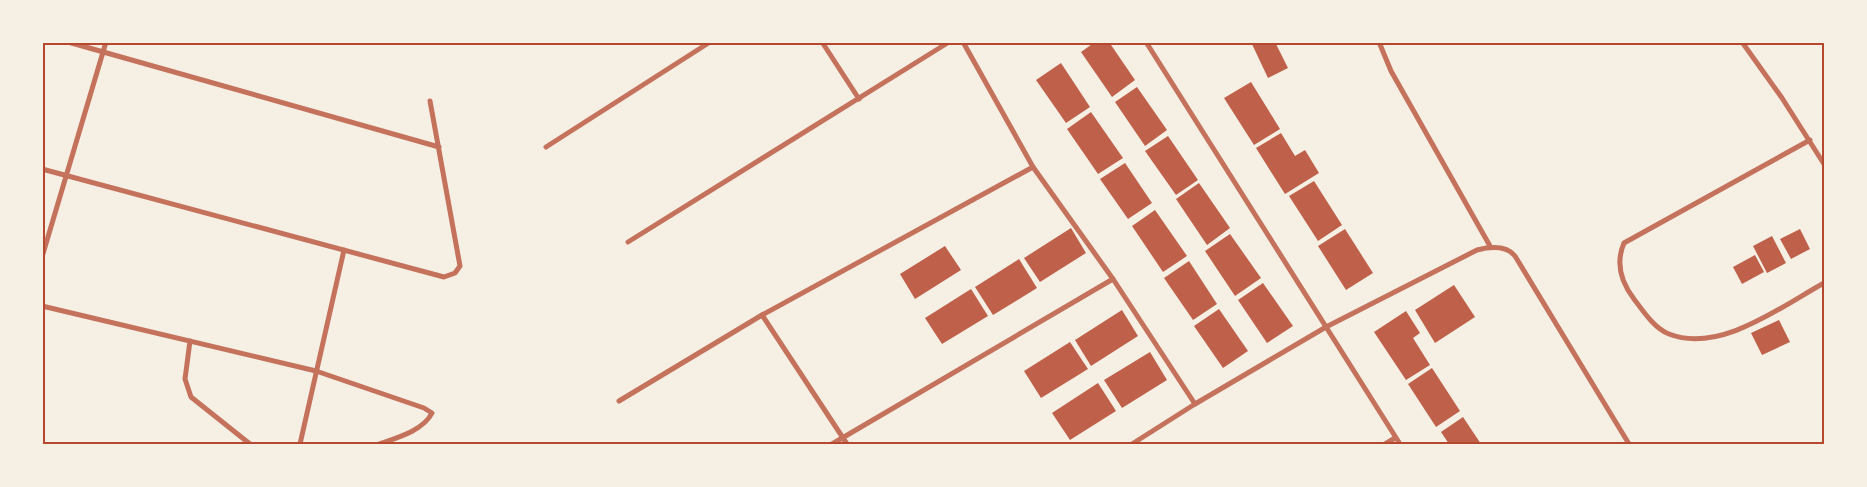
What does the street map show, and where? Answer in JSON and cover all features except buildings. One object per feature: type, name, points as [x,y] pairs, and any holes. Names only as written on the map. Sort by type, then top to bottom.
[{"type":"street","points":[[68,42],[439,148]]},
{"type":"street","points":[[42,257],[106,42]]},
{"type":"street","points":[[546,147],[710,42]]},
{"type":"street","points":[[822,42],[858,99]]},
{"type":"street","points":[[628,242],[949,42]]},
{"type":"street","points":[[963,42],[1034,167],[1112,279],[1195,404]]},
{"type":"street","points":[[1146,42],[1400,444]]},
{"type":"street","points":[[1378,42],[1391,71],[1490,246]]},
{"type":"street","points":[[1742,42],[1810,140],[1824,164]]},
{"type":"street","points":[[42,169],[444,277],[455,273],[460,266],[430,101]]},
{"type":"street","points":[[1810,140],[1624,243],[1618,261],[1620,272],[1633,298],[1652,322],[1669,334],[1684,337],[1716,337],[1734,332],[1824,283]]},
{"type":"street","points":[[619,400],[762,315],[1034,167]]},
{"type":"street","points":[[1132,444],[1195,404],[1326,327],[1477,250],[1490,246],[1508,251],[1515,256],[1629,444]]},
{"type":"street","points":[[300,444],[344,250]]},
{"type":"street","points":[[832,444],[1112,279]]},
{"type":"street","points":[[42,306],[316,371],[424,408],[432,413],[429,420],[404,435],[379,444]]},
{"type":"street","points":[[762,315],[847,444]]},
{"type":"street","points":[[190,341],[185,378],[191,396],[250,444]]},
{"type":"street","points":[[1385,444],[1395,438]]}]
